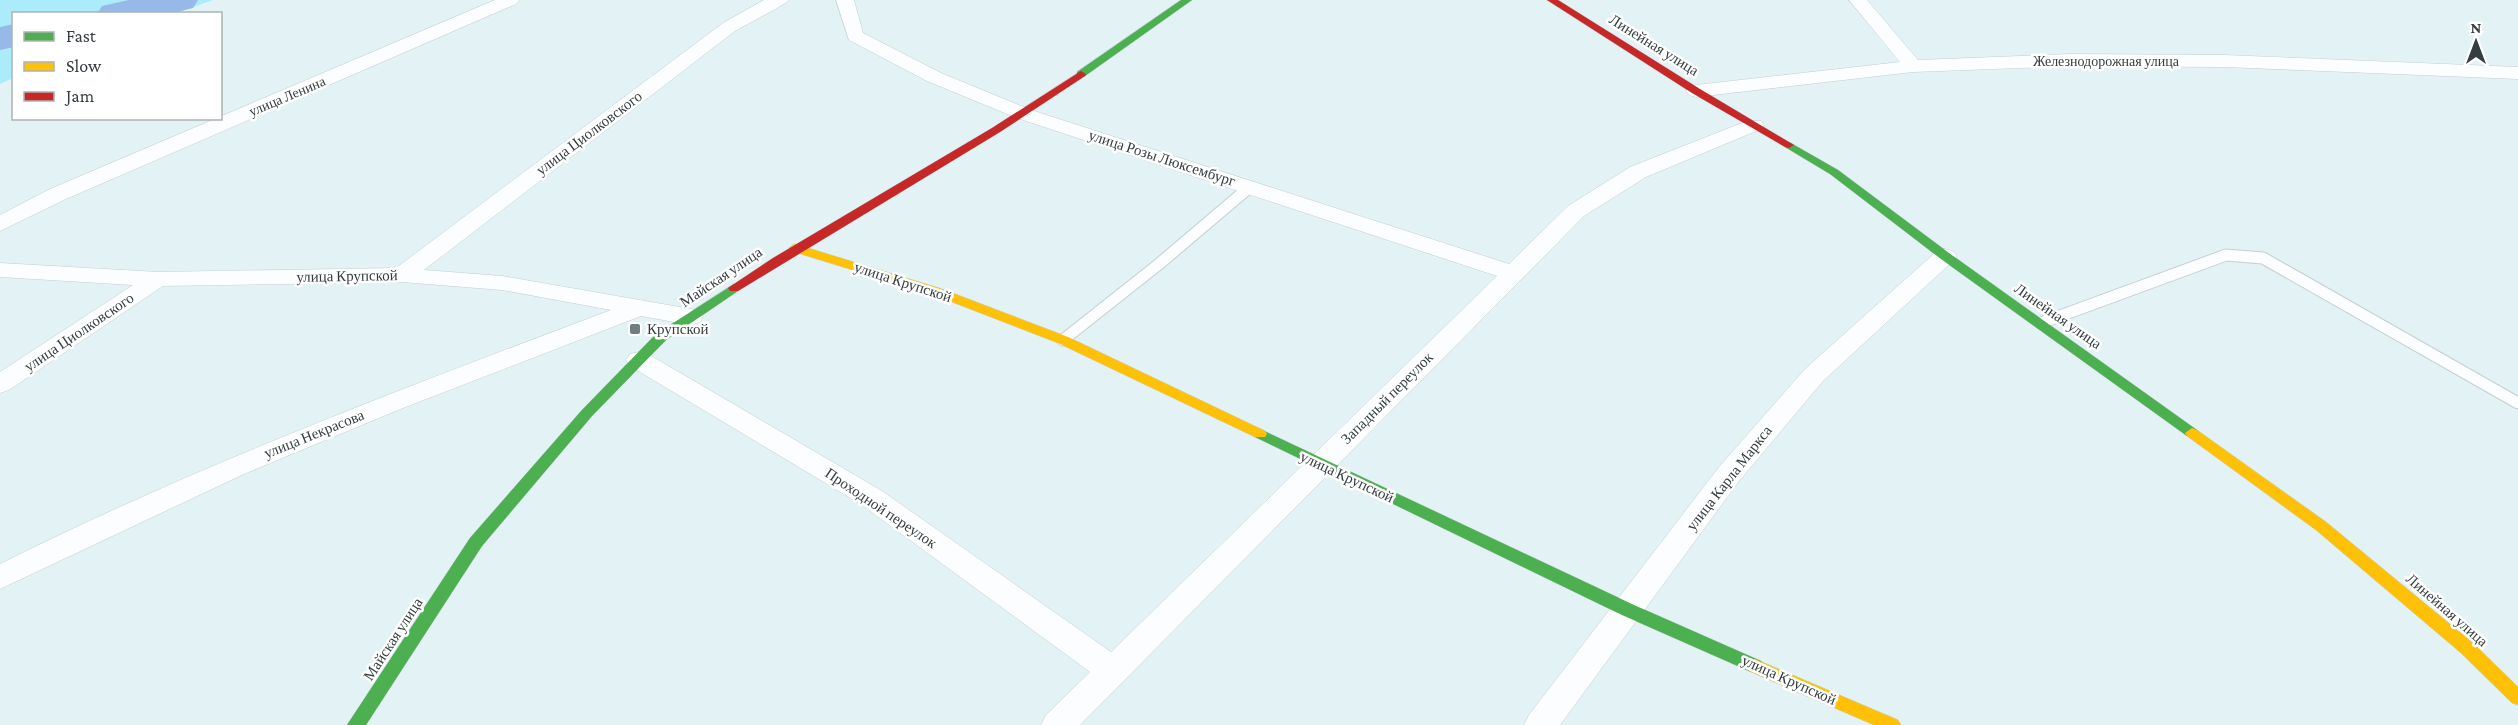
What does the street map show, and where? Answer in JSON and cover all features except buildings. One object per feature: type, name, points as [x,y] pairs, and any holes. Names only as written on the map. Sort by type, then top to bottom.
[{"type":"street","name":"улица Ленина","points":[[0,224],[58,194],[510,0]]},
{"type":"street","name":"улица Циолковского","points":[[402,274],[729,27],[762,7],[780,0]]},
{"type":"street","name":"улица Розы Люксембург","points":[[845,0],[855,36],[934,77],[1024,114],[1512,273]]},
{"type":"street","name":"Майская улица","points":[[356,725],[476,542],[587,413],[661,337],[795,248],[1024,114],[1187,0]]},
{"type":"street","name":"Линейная улица","points":[[1552,0],[1696,90],[1834,172],[1945,256],[2321,526],[2467,648],[2518,698]]},
{"type":"street","points":[[1858,0],[1913,66]]},
{"type":"street","name":"Железнодорожная улица","points":[[1696,90],[1913,66],[2071,60],[2212,61],[2518,73]]},
{"type":"street","name":"Западный переулок","points":[[1058,725],[1576,211],[1638,172],[1754,125]]},
{"type":"street","name":"улица Крупской","points":[[795,248],[938,292],[1063,340],[1320,465],[1628,610],[1892,725]]},
{"type":"street","name":"улица Карла Маркса","points":[[1541,725],[1729,474],[1814,375],[1945,256]]},
{"type":"street","name":"улица Крупской","points":[[0,270],[158,279],[402,274],[502,283],[583,296],[636,309],[691,317]]},
{"type":"street","name":"улица Циолковского","points":[[0,384],[158,279]]},
{"type":"street","name":"улица Некрасова","points":[[0,577],[54,549],[311,434],[636,309]]},
{"type":"street","name":"Проходной переулок","points":[[639,360],[873,498],[1113,671]]},
{"type":"lane","points":[[1063,340],[1159,264],[1250,187]]},
{"type":"lane","points":[[2041,323],[2226,255],[2263,258],[2518,403]]},
{"type":"shaded area","points":[[0,0],[213,0],[180,12],[12,12],[12,78],[0,84]]},
{"type":"waterway","points":[[124,12],[180,0]]},
{"type":"waterway","points":[[0,39],[12,36]]},
{"type":"traffic: fast","points":[[1081,74],[1187,0]]},
{"type":"traffic: fast","points":[[1789,145],[1834,172],[1945,256],[2192,433]]},
{"type":"traffic: fast","points":[[356,725],[476,542],[587,413],[661,337],[734,288]]},
{"type":"traffic: fast","points":[[1260,434],[1628,610],[1755,666]]},
{"type":"traffic: slow","points":[[795,248],[938,292],[1063,340],[1260,434]]},
{"type":"traffic: slow","points":[[2192,433],[2321,526],[2467,648],[2518,698]]},
{"type":"traffic: slow","points":[[1755,666],[1892,725]]},
{"type":"traffic: jam","points":[[1552,0],[1696,91],[1789,145]]},
{"type":"traffic: jam","points":[[734,288],[996,130],[1081,74]]},
{"type":"place","name":"Крупской","points":[[635,329]]}]
